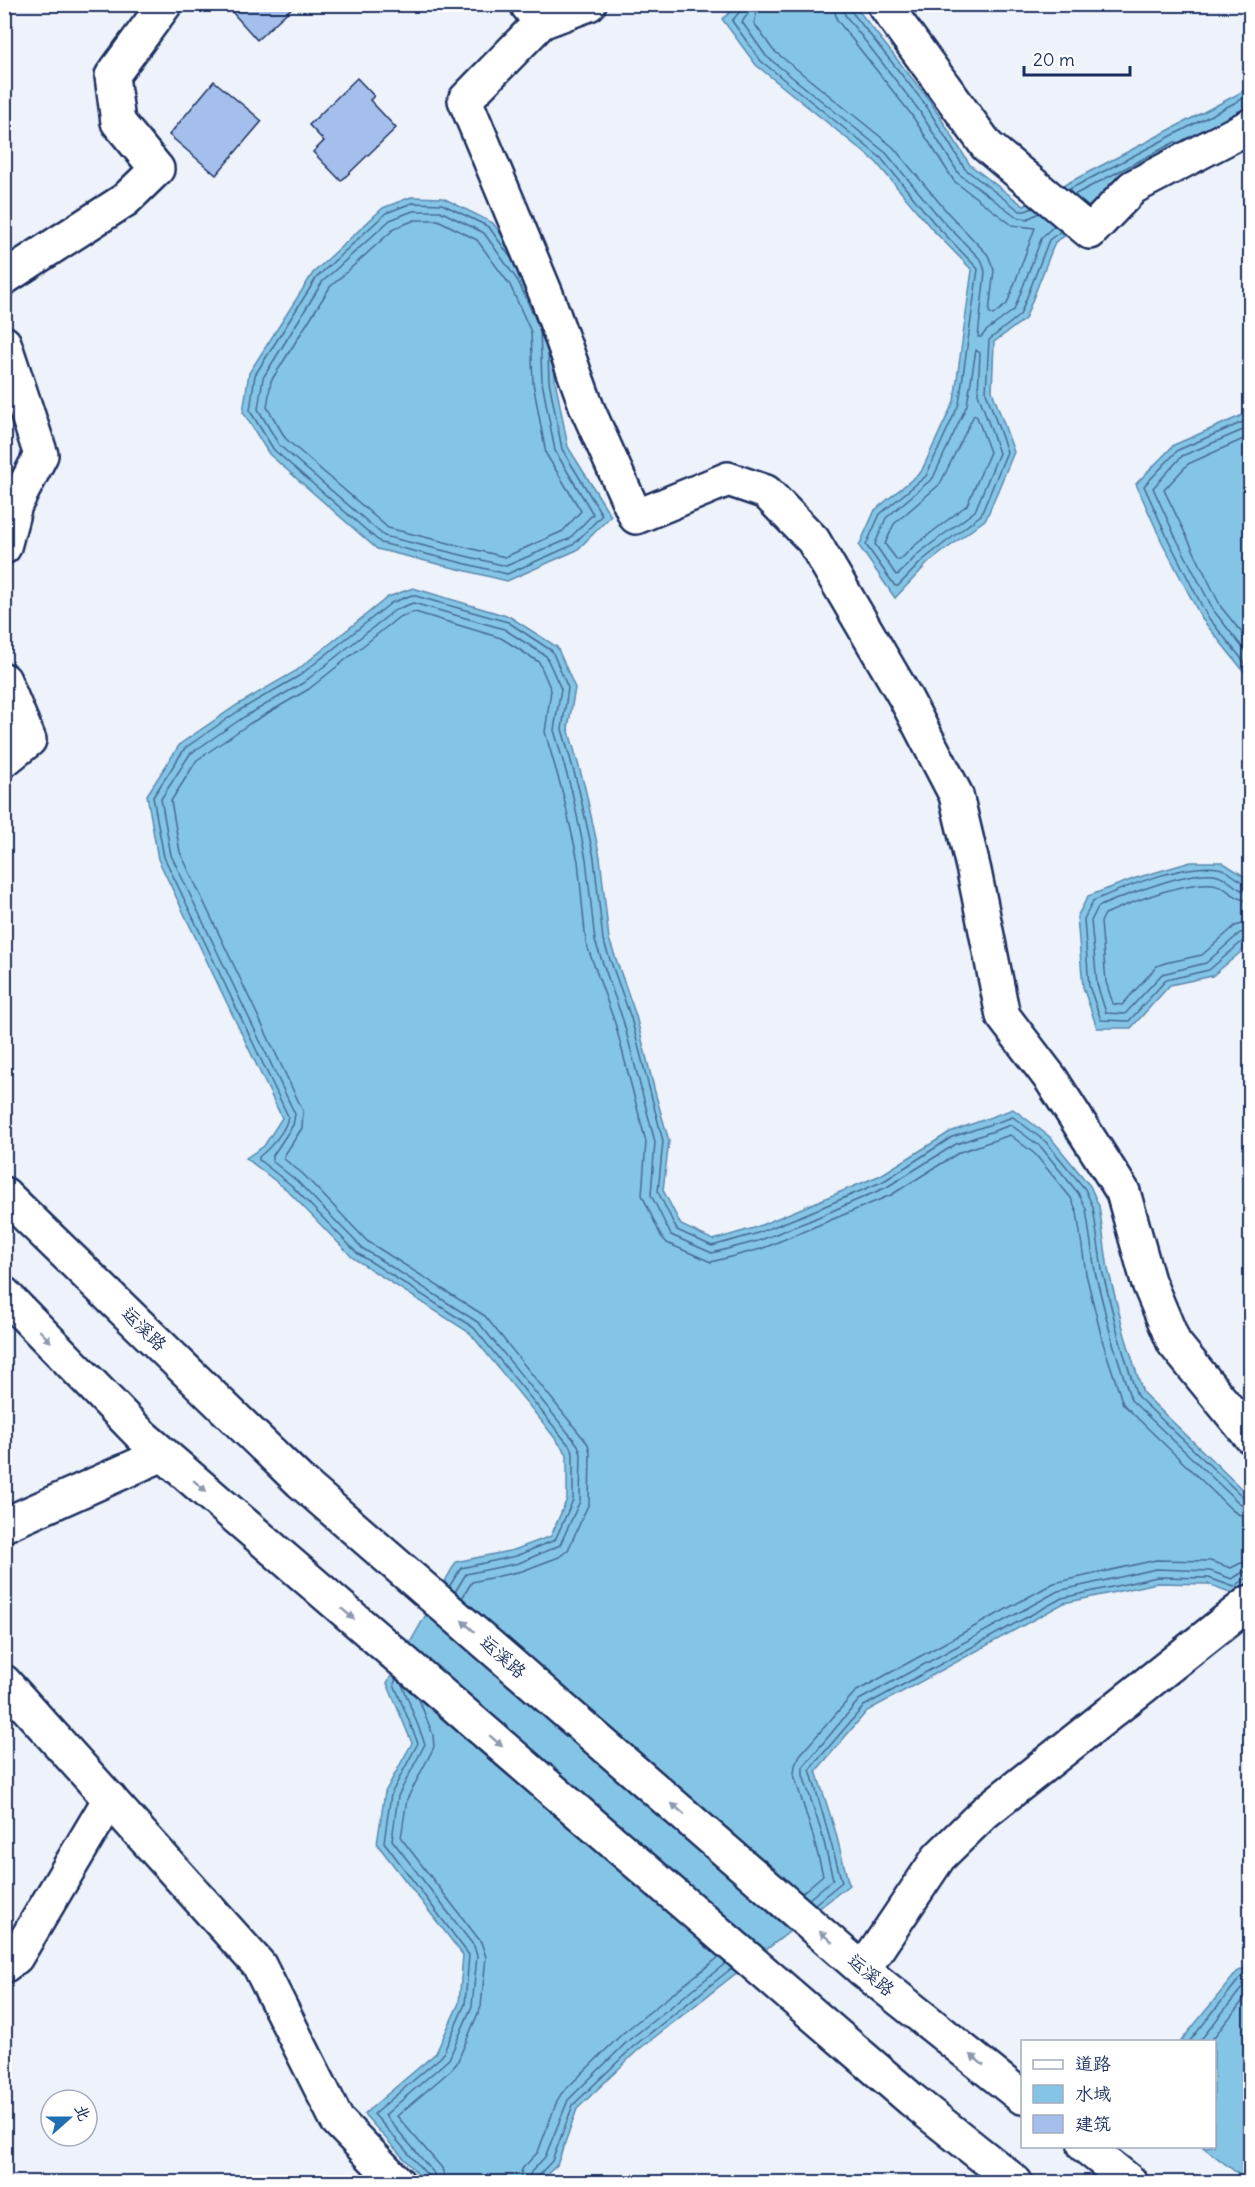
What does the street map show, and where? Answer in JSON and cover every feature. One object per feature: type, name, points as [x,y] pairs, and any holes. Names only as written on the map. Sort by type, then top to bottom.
[{"type":"main road","points":[[4,278],[125,200],[157,169],[118,122],[112,76],[165,4]]},
{"type":"main road","points":[[588,4],[534,13],[465,100],[546,294],[587,408],[636,517],[728,479],[766,492],[813,540],[905,697],[956,795],[1003,1016],[1051,1079],[1123,1192],[1148,1281],[1174,1343],[1251,1436]]},
{"type":"main road","points":[[884,4],[987,146],[1090,232],[1132,187],[1251,126]]},
{"type":"main road","points":[[4,343],[41,455],[15,505],[4,547]]},
{"type":"main road","points":[[4,680],[29,740],[4,760]]},
{"type":"main road","name":"运溪路","points":[[4,1194],[301,1482],[863,1970],[1021,2095]]},
{"type":"main road","points":[[4,1294],[141,1435],[912,2100],[1015,2182]]},
{"type":"main road","points":[[4,1525],[163,1454]]},
{"type":"main road","points":[[863,1970],[939,1857],[985,1812],[1251,1602]]},
{"type":"main road","points":[[4,1682],[259,1965],[337,2120],[397,2182]]},
{"type":"main road","points":[[4,1966],[16,1958],[110,1799]]},
{"type":"main road","points":[[1088,2148],[1130,2182]]},
{"type":"water","points":[[739,5],[854,5],[930,101],[970,165],[1024,206],[1240,93],[1250,85],[1250,118],[1055,242],[1025,319],[994,342],[992,391],[1014,452],[986,519],[928,563],[895,598],[859,546],[875,510],[921,472],[954,401],[972,270],[931,228],[876,162],[756,65],[722,19]]},
{"type":"water","points":[[411,197],[443,198],[493,223],[529,274],[554,327],[555,380],[568,447],[611,516],[577,550],[507,581],[377,549],[269,454],[243,412],[249,373],[313,273],[383,208]]},
{"type":"water","points":[[1250,413],[1250,679],[1202,619],[1162,542],[1136,484],[1174,445]]},
{"type":"water","points":[[413,588],[510,617],[557,647],[575,688],[568,728],[585,788],[600,857],[609,939],[636,1016],[669,1141],[663,1190],[681,1225],[713,1240],[754,1228],[881,1175],[950,1132],[1013,1109],[1050,1137],[1090,1186],[1099,1206],[1108,1269],[1125,1336],[1143,1393],[1250,1497],[1250,1583],[1235,1594],[1208,1584],[1157,1583],[1064,1603],[867,1711],[816,1771],[835,1830],[849,1885],[638,2050],[577,2109],[557,2165],[539,2182],[425,2182],[364,2114],[436,2053],[459,2003],[463,1955],[377,1844],[385,1792],[412,1743],[387,1683],[456,1562],[514,1550],[551,1536],[567,1499],[567,1454],[470,1333],[353,1258],[287,1190],[246,1158],[264,1146],[282,1118],[158,859],[147,795],[180,744],[237,705],[296,671],[388,597]]},
{"type":"water","points":[[1191,862],[1222,862],[1250,880],[1247,947],[1212,976],[1170,985],[1131,1028],[1097,1028],[1083,987],[1077,917],[1088,896],[1136,878]]},
{"type":"water","points":[[1250,1965],[1250,2182],[1204,2148],[1216,2148],[1216,2040],[1182,2040],[1237,1972]]},
{"type":"building","points":[[225,4],[296,4],[257,40]]},
{"type":"building","points":[[357,78],[374,96],[370,100],[396,128],[341,181],[313,152],[324,141],[309,125]]},
{"type":"building","points":[[214,81],[262,121],[216,175],[169,135]]}]
